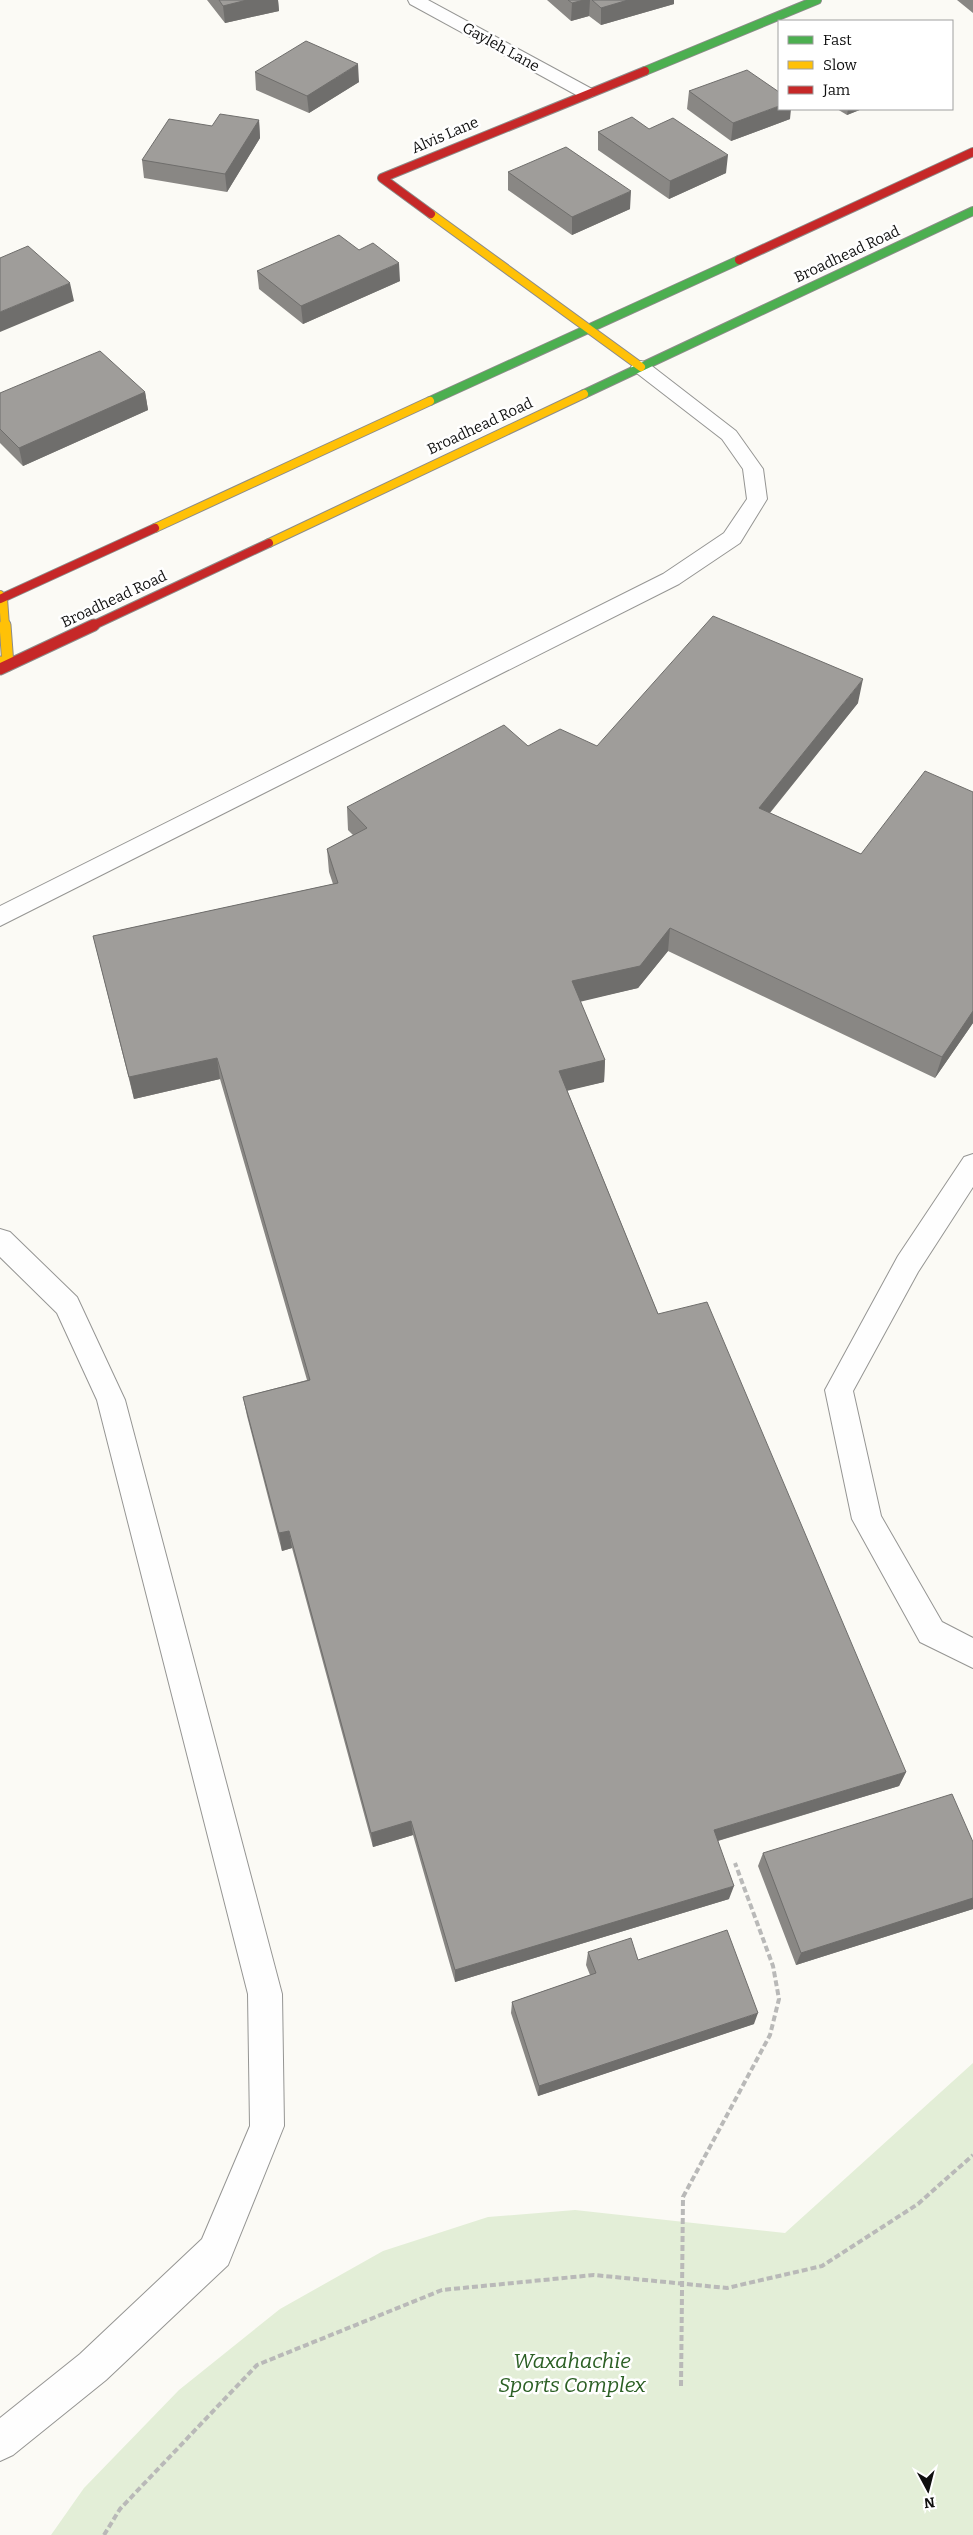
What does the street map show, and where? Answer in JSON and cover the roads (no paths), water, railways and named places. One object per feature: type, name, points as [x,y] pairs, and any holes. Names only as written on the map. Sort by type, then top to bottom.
[{"type":"street","name":"Gayleh Lane","points":[[416,0],[586,93]]},
{"type":"street","name":"Alvis Lane","points":[[641,367],[382,178],[817,0]]},
{"type":"street","points":[[3,666],[1,598],[973,152]]},
{"type":"street","name":"Broadhead Road","points":[[3,666],[973,211]]},
{"type":"street","points":[[0,917],[671,579],[732,538],[757,500],[753,469],[728,436],[641,367]]},
{"type":"street","points":[[973,1165],[908,1264],[839,1390],[867,1519],[931,1632],[973,1654]]},
{"type":"street","points":[[0,1240],[67,1305],[111,1400],[265,1994],[267,2126],[215,2252],[93,2367],[0,2442]]},
{"type":"park label","name":"Waxahachie Sports Complex","points":[[572,2373]]}]
